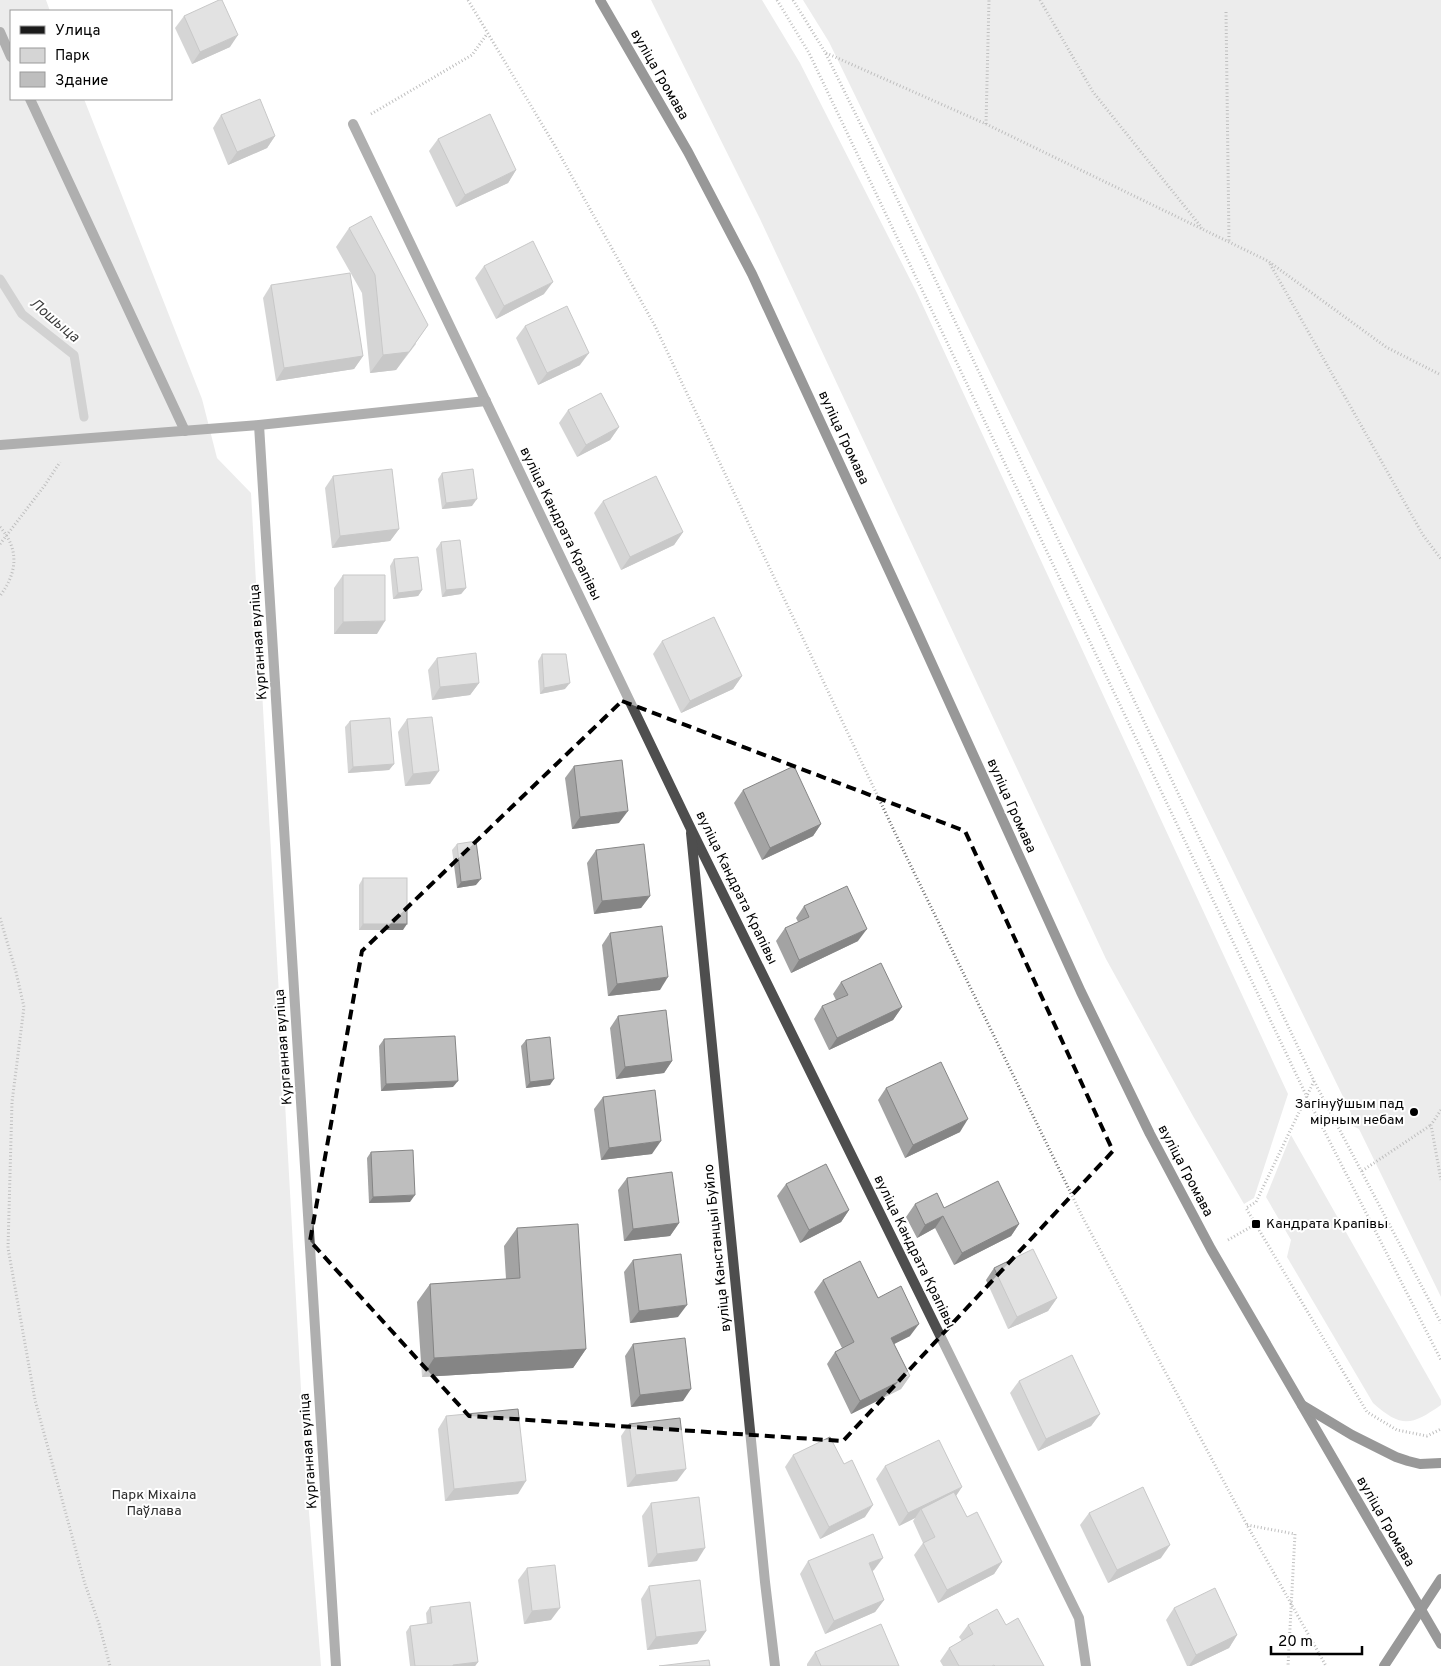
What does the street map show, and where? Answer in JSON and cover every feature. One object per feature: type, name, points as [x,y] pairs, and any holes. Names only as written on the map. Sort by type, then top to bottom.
[{"type":"main road","name":"вуліца Громава","points":[[600,0],[688,152],[752,274],[1081,992],[1150,1134],[1211,1249],[1441,1644]]},
{"type":"main road","points":[[1301,1404],[1352,1435],[1396,1457],[1420,1464],[1441,1463]]},
{"type":"main road","points":[[1384,1666],[1441,1579]]},
{"type":"street","points":[[0,32],[10,55]]},
{"type":"street","points":[[30,100],[184,431]]},
{"type":"street","name":"вуліца Кандрата Крапівы","points":[[354,124],[690,827],[1078,1618],[1086,1666]]},
{"type":"street","points":[[0,445],[259,425],[486,401]]},
{"type":"street","name":"Курганная вуліца","points":[[259,425],[336,1666]]},
{"type":"street","name":"вуліца Канстанцыі Буйло","points":[[690,827],[775,1666]]},
{"type":"path","points":[[468,0],[555,146],[655,326],[907,858],[1079,1209],[1247,1525],[1292,1602],[1326,1666]]},
{"type":"path","points":[[777,0],[809,53],[1307,1097],[1441,1360]]},
{"type":"path","points":[[793,0],[824,52],[891,186],[1314,1081],[1441,1323]]},
{"type":"path","points":[[986,124],[989,0]]},
{"type":"path","points":[[1040,0],[1093,92],[1203,228]]},
{"type":"path","points":[[1226,12],[1229,242]]},
{"type":"path","points":[[354,124],[472,55],[487,34]]},
{"type":"path","points":[[824,52],[986,124],[1203,228],[1268,262],[1386,348],[1441,375]]},
{"type":"path","points":[[1268,262],[1423,535],[1441,559]]},
{"type":"path","points":[[0,544],[45,486],[63,457],[64,440]]},
{"type":"path","points":[[0,527],[7,535],[13,550],[14,566],[10,582],[0,596]]},
{"type":"path","points":[[0,918],[24,1007],[12,1102],[8,1248],[35,1400],[85,1584],[99,1624],[110,1666]]},
{"type":"path","points":[[1314,1081],[1256,1202],[1246,1208],[1367,1412],[1397,1430],[1427,1436],[1441,1429]]},
{"type":"path","points":[[1362,1171],[1431,1125],[1441,1110]]},
{"type":"path","points":[[1431,1125],[1441,1180]]},
{"type":"path","points":[[1211,1249],[1256,1224]]},
{"type":"path","points":[[1247,1525],[1295,1534],[1288,1666]]},
{"type":"highlighted area","points":[[622,701],[965,831],[1113,1151],[843,1441],[469,1416],[310,1241],[362,951]]},
{"type":"green space","name":"Парк Міхаіла Паўлава","points":[[0,0],[46,0],[50,10],[10,10],[10,100],[84,100],[202,399],[217,458],[251,493],[305,1461],[321,1666],[0,1666]]},
{"type":"green space","points":[[651,0],[762,0],[800,63],[917,293],[1288,1094],[1254,1198],[1244,1204],[1106,959],[760,219]]},
{"type":"green space","points":[[803,0],[1441,0],[1441,1297],[1359,1129],[1351,1125],[1351,1113],[829,42]]},
{"type":"green space","points":[[1291,1135],[1441,1400],[1441,1405],[1422,1417],[1407,1421],[1400,1420],[1392,1417],[1373,1403],[1287,1257],[1291,1240],[1266,1197]]},
{"type":"building","points":[[222,0],[238,35],[200,52],[184,16]]},
{"type":"building","points":[[260,99],[275,136],[237,152],[221,115]]},
{"type":"building","points":[[490,114],[516,170],[465,195],[438,139]]},
{"type":"building","points":[[371,216],[428,325],[409,352],[383,355],[375,275],[349,228]]},
{"type":"building","points":[[533,241],[553,282],[504,306],[484,266]]},
{"type":"building","points":[[350,273],[363,356],[284,368],[271,285]]},
{"type":"building","points":[[567,306],[589,353],[547,373],[525,326]]},
{"type":"building","points":[[601,393],[619,427],[586,445],[568,410]]},
{"type":"building","points":[[392,469],[399,529],[340,536],[333,476]]},
{"type":"building","points":[[473,469],[477,499],[446,503],[442,473]]},
{"type":"building","points":[[656,476],[683,532],[630,557],[603,501]]},
{"type":"building","points":[[460,540],[466,588],[446,590],[441,542]]},
{"type":"building","points":[[418,557],[422,590],[398,593],[394,559]]},
{"type":"building","points":[[343,575],[385,575],[385,621],[343,622]]},
{"type":"building","points":[[714,617],[742,676],[690,701],[662,641]]},
{"type":"building","points":[[476,653],[479,683],[440,687],[437,658]]},
{"type":"building","points":[[542,654],[566,654],[570,683],[544,688]]},
{"type":"building","points":[[432,717],[439,771],[413,774],[407,719]]},
{"type":"building","points":[[390,718],[394,764],[353,767],[350,721]]},
{"type":"building","points":[[622,760],[628,811],[580,817],[574,766]]},
{"type":"building","points":[[794,766],[821,824],[770,848],[743,790]]},
{"type":"building","points":[[476,841],[481,879],[461,882],[457,844]]},
{"type":"building","points":[[644,844],[650,896],[602,901],[596,850]]},
{"type":"building","points":[[363,878],[407,878],[407,924],[363,924]]},
{"type":"building","points":[[847,886],[867,929],[799,960],[785,928],[809,917],[804,906]]},
{"type":"building","points":[[662,926],[668,977],[617,984],[610,933]]},
{"type":"building","points":[[881,963],[902,1007],[837,1038],[822,1006],[848,995],[841,982]]},
{"type":"building","points":[[666,1010],[672,1061],[625,1067],[618,1016]]},
{"type":"building","points":[[455,1036],[458,1081],[386,1084],[384,1039]]},
{"type":"building","points":[[550,1037],[554,1079],[530,1082],[526,1040]]},
{"type":"building","points":[[941,1062],[968,1119],[913,1145],[886,1088]]},
{"type":"building","points":[[655,1090],[661,1141],[609,1148],[603,1097]]},
{"type":"building","points":[[413,1150],[415,1195],[373,1197],[371,1152]]},
{"type":"building","points":[[826,1164],[849,1210],[809,1230],[786,1184]]},
{"type":"building","points":[[672,1172],[679,1223],[633,1229],[627,1178]]},
{"type":"building","points":[[998,1181],[1019,1224],[962,1253],[943,1216],[925,1225],[915,1204],[937,1193],[944,1208]]},
{"type":"building","points":[[578,1224],[586,1349],[434,1358],[430,1284],[520,1278],[517,1228]]},
{"type":"building","points":[[1033,1249],[1057,1298],[1017,1317],[994,1268]]},
{"type":"building","points":[[681,1254],[687,1305],[639,1311],[633,1260]]},
{"type":"building","points":[[860,1261],[878,1298],[901,1286],[919,1324],[891,1338],[910,1376],[860,1401],[835,1352],[854,1342],[823,1280]]},
{"type":"building","points":[[685,1338],[691,1389],[640,1395],[633,1344]]},
{"type":"building","points":[[1072,1355],[1100,1414],[1046,1439],[1019,1381]]},
{"type":"building","points":[[518,1409],[526,1481],[454,1489],[446,1416]]},
{"type":"building","points":[[680,1418],[686,1469],[636,1475],[629,1424]]},
{"type":"building","points":[[830,1437],[844,1464],[852,1460],[873,1505],[829,1527],[793,1455]]},
{"type":"building","points":[[939,1440],[962,1487],[908,1513],[885,1466]]},
{"type":"building","points":[[1143,1487],[1170,1545],[1117,1570],[1089,1513]]},
{"type":"building","points":[[954,1492],[967,1517],[977,1512],[1002,1562],[947,1590],[923,1543],[935,1537],[921,1509]]},
{"type":"building","points":[[699,1497],[705,1548],[657,1554],[651,1503]]},
{"type":"building","points":[[873,1534],[883,1558],[869,1563],[884,1600],[834,1621],[808,1561]]},
{"type":"building","points":[[555,1565],[560,1608],[532,1611],[527,1568]]},
{"type":"building","points":[[700,1580],[706,1631],[656,1637],[649,1586]]},
{"type":"building","points":[[1215,1588],[1237,1635],[1196,1655],[1174,1608]]},
{"type":"building","points":[[470,1602],[478,1662],[453,1666],[415,1666],[410,1626],[432,1623],[430,1607]]},
{"type":"building","points":[[997,1609],[1006,1625],[1018,1618],[1044,1666],[959,1666],[949,1648],[973,1634],[968,1625]]},
{"type":"building","points":[[881,1624],[899,1666],[821,1666],[815,1652]]},
{"type":"building","points":[[709,1660],[710,1666],[659,1666]]},
{"type":"waterway","name":"Лошыца","points":[[0,279],[22,314],[74,355],[84,417]]},
{"type":"place","name":"Загінуўшым пад мірным небам","points":[[1414,1112]]},
{"type":"place","name":"Кандрата Крапівы","points":[[1256,1224]]}]
